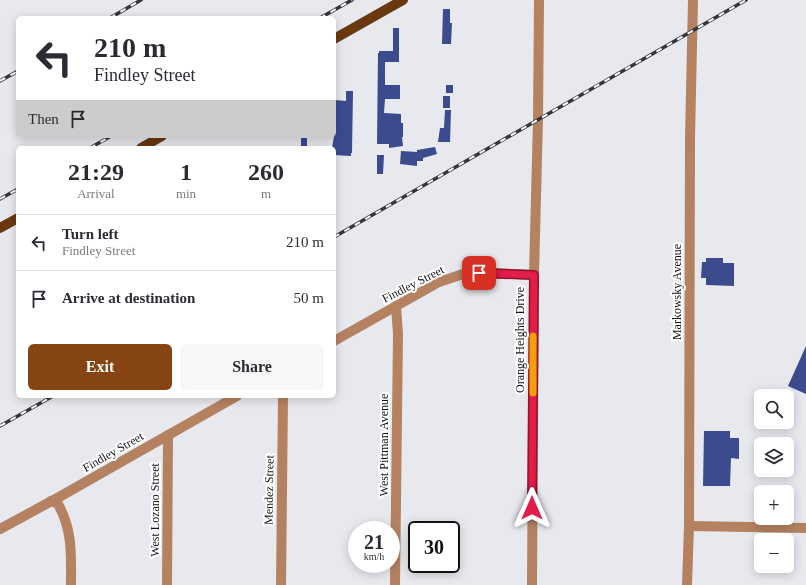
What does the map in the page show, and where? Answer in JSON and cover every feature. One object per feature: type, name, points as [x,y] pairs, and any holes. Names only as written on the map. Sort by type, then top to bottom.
[{"type":"main road","points":[[336,38],[403,0]]},
{"type":"main road","points":[[144,146],[158,138]]},
{"type":"main road","points":[[0,228],[16,219]]},
{"type":"street","name":"Orange Heights Drive","points":[[532,585],[534,275],[539,0]]},
{"type":"street","name":"Markowsky Avenue","points":[[687,585],[689,526],[690,146],[693,0]]},
{"type":"street","name":"Findley Street","points":[[336,340],[439,282],[466,273],[492,272],[534,275]]},
{"type":"street","name":"West Pittman Avenue","points":[[395,585],[398,334],[396,306]]},
{"type":"street","name":"Findley Street","points":[[0,529],[233,398]]},
{"type":"street","name":"Mendez Street","points":[[281,585],[283,398]]},
{"type":"street","name":"West Lozano Street","points":[[167,585],[168,435]]},
{"type":"street","points":[[51,501],[58,504],[65,517],[70,536],[71,585]]},
{"type":"street","points":[[689,526],[806,528]]},
{"type":"building","points":[[443,9],[450,9],[450,23],[452,23],[451,44],[442,44]]},
{"type":"building","points":[[393,28],[399,28],[399,62],[385,62],[385,85],[400,85],[400,99],[385,99],[384,113],[401,114],[401,123],[403,123],[403,146],[389,148],[389,144],[377,144],[378,53],[379,51],[393,51]]},
{"type":"building","points":[[446,85],[453,85],[453,93],[446,93]]},
{"type":"building","points":[[346,91],[353,91],[351,156],[336,155],[336,146],[332,146],[334,138],[336,138],[336,100],[346,101]]},
{"type":"building","points":[[443,96],[450,96],[450,108],[443,108]]},
{"type":"building","points":[[445,110],[451,110],[450,142],[438,142],[440,128],[444,128]]},
{"type":"building","points":[[301,138],[307,138],[307,146],[301,146]]},
{"type":"building","points":[[435,147],[437,154],[423,158],[423,161],[417,161],[417,166],[400,164],[401,151],[417,152],[417,150]]},
{"type":"building","points":[[377,155],[384,155],[383,174],[377,174]]},
{"type":"building","points":[[706,258],[723,258],[723,263],[734,263],[734,286],[706,285],[706,278],[701,278],[702,262],[706,262]]},
{"type":"building","points":[[806,346],[806,394],[788,386]]},
{"type":"building","points":[[704,431],[730,431],[730,438],[739,438],[739,459],[731,458],[730,486],[703,486]]},
{"type":"railway","points":[[113,16],[141,0]]},
{"type":"railway","points":[[324,16],[352,0]]},
{"type":"railway","points":[[336,236],[746,0]]},
{"type":"railway","points":[[0,81],[16,72]]},
{"type":"railway","points":[[94,146],[108,138]]},
{"type":"railway","points":[[0,199],[16,190]]},
{"type":"railway","points":[[0,426],[49,398]]},
{"type":"slow traffic","points":[[533,336],[533,393]]},
{"type":"route","points":[[479,273],[492,272],[534,275],[532,508]]}]
